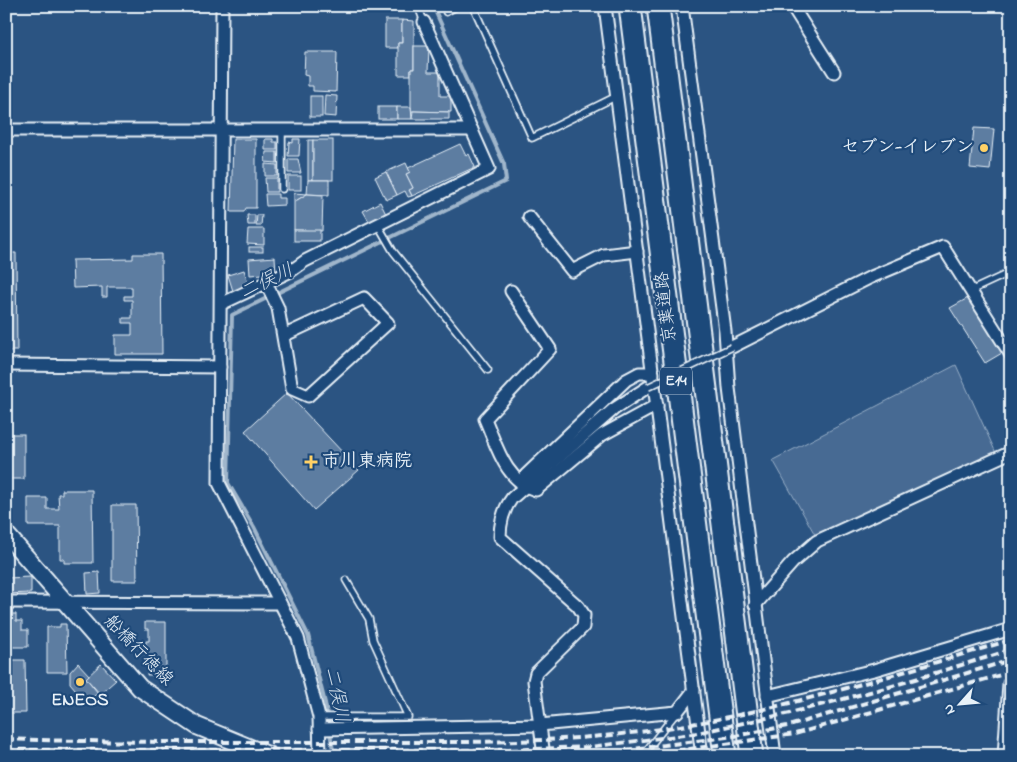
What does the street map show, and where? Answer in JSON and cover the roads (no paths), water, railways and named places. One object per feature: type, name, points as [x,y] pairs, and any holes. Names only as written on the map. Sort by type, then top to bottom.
[{"type":"highway","name":"京葉道路","points":[[630,6],[725,756]]},
{"type":"highway","name":"京葉道路","points":[[658,6],[752,756]]},
{"type":"main road","name":"船橋行徳線","points":[[6,534],[135,683],[153,698],[196,726],[270,756]]},
{"type":"street","points":[[222,6],[219,483],[298,638],[319,717],[320,756]]},
{"type":"street","points":[[605,6],[702,756]]},
{"type":"street","points":[[682,6],[725,331],[729,388],[775,756]]},
{"type":"street","points":[[792,6],[834,72]]},
{"type":"street","points":[[221,304],[266,283],[488,169],[424,22]]},
{"type":"street","points":[[6,130],[472,130]]},
{"type":"street","points":[[529,217],[572,272],[604,255],[637,251]]},
{"type":"street","points":[[732,347],[869,278],[943,247],[1011,356]]},
{"type":"street","points":[[266,283],[278,308],[292,389],[308,396],[388,323],[364,298],[283,336]]},
{"type":"street","points":[[511,291],[550,349],[485,418],[509,473],[526,487],[536,490],[602,436],[657,405]]},
{"type":"street","points":[[6,365],[220,367]]},
{"type":"street","points":[[526,487],[526,474],[626,380],[639,373],[653,372]]},
{"type":"street","points":[[544,756],[534,681],[536,673],[583,627],[584,615],[578,606],[500,537],[500,524],[506,506],[526,487],[614,409],[648,387]]},
{"type":"street","points":[[755,605],[793,562],[817,541],[1011,452]]},
{"type":"street","points":[[6,602],[280,603]]},
{"type":"street","points":[[767,696],[874,670],[1011,629]]},
{"type":"street","points":[[1006,756],[1011,684]]},
{"type":"street","points":[[320,729],[540,725],[677,712],[694,690]]},
{"type":"lane","points":[[418,6],[424,22]]},
{"type":"lane","points":[[446,12],[457,6]]},
{"type":"lane","points":[[474,6],[532,138],[617,96]]},
{"type":"lane","points":[[282,130],[282,189]]},
{"type":"lane","points":[[378,225],[392,251],[488,370]]},
{"type":"lane","points":[[970,291],[1011,272]]},
{"type":"lane","points":[[648,387],[732,347]]},
{"type":"lane","points":[[319,717],[408,717],[373,640],[369,619],[346,580]]},
{"type":"lane","points":[[642,756],[677,712]]},
{"type":"waterway","name":"二俣川","points":[[334,756],[325,703],[308,635],[254,527],[228,483],[232,315],[506,181],[504,164],[433,6]]},
{"type":"railway","points":[[6,739],[180,742],[461,742],[568,739],[603,736],[686,725],[780,705],[873,681],[1011,640]]},
{"type":"railway","points":[[6,750],[505,750],[589,747],[692,734],[790,713],[889,687],[1011,650]]},
{"type":"railway","points":[[625,750],[735,736],[792,725],[1011,660]]},
{"type":"railway","points":[[641,756],[795,734],[1011,672]]},
{"type":"place","name":"セブン-イレブン","points":[[984,148]]},
{"type":"place","name":"市川東病院","points":[[311,462]]},
{"type":"place","name":"ENEOS","points":[[80,682]]}]
